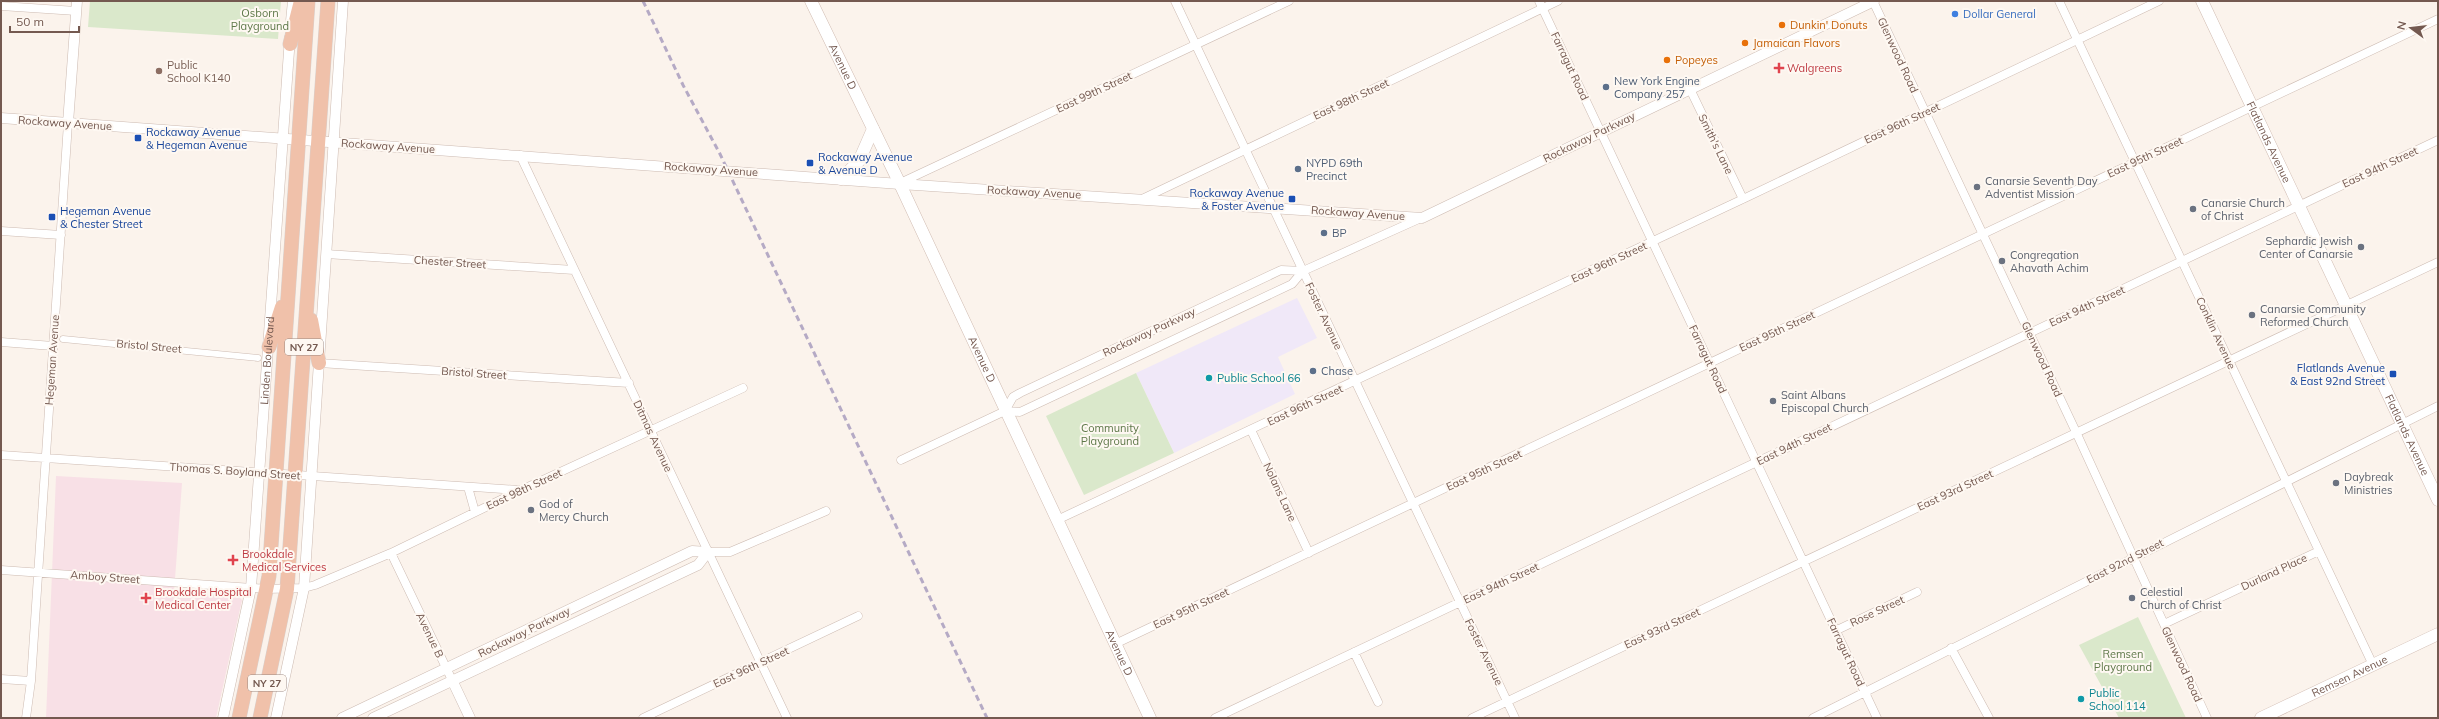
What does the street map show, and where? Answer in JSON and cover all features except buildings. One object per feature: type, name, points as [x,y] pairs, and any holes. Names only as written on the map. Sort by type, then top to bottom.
[{"type":"highway","points":[[290,44],[301,1]]},
{"type":"highway","name":"Linden Boulevard","points":[[239,718],[267,589],[308,1]]},
{"type":"highway","name":"NY 27","points":[[260,718],[287,589],[328,1]]},
{"type":"highway","points":[[326,39],[336,1]]},
{"type":"highway","points":[[269,347],[288,286]]},
{"type":"highway","points":[[308,300],[319,362]]},
{"type":"main road","name":"Avenue D","points":[[811,1],[900,184],[1150,718]]},
{"type":"main road","name":"Flatlands Avenue","points":[[2202,1],[2438,500]]},
{"type":"main road","points":[[841,179],[859,161],[873,129]]},
{"type":"main road","name":"Remsen Avenue","points":[[2261,718],[2438,634]]},
{"type":"street","name":"Hegeman Avenue","points":[[26,718],[31,681],[39,573],[77,1]]},
{"type":"street","name":"Linden Boulevard","points":[[223,718],[251,588],[293,1]]},
{"type":"street","points":[[276,718],[304,588],[343,1]]},
{"type":"street","name":"Foster Avenue","points":[[1175,1],[1515,718]]},
{"type":"street","name":"East 99th Street","points":[[900,184],[1288,1]]},
{"type":"street","name":"East 98th Street","points":[[1144,198],[1541,5],[1558,1]]},
{"type":"street","name":"Rockaway Parkway","points":[[901,460],[1006,412],[1020,412],[1292,284],[1303,271],[1422,218],[1873,1]]},
{"type":"street","name":"Glenwood Road","points":[[1873,1],[2030,333],[2207,718]]},
{"type":"street","name":"Conklin Avenue","points":[[2059,1],[2373,665]]},
{"type":"street","name":"East 96th Street","points":[[1057,520],[1355,382],[2159,1]]},
{"type":"street","name":"Farragut Road","points":[[1541,5],[1757,462],[1802,562],[1837,630],[1877,718]]},
{"type":"street","points":[[1,6],[76,12]]},
{"type":"street","name":"East 95th Street","points":[[1115,644],[2438,19]]},
{"type":"street","name":"Smith's Lane","points":[[1690,89],[1743,199]]},
{"type":"street","name":"Rockaway Avenue","points":[[1,118],[900,184],[1144,198],[1422,218]]},
{"type":"street","name":"East 94th Street","points":[[1215,718],[2438,140]]},
{"type":"street","name":"Ditmas Avenue","points":[[520,155],[787,718]]},
{"type":"street","points":[[1,230],[61,235]]},
{"type":"street","name":"Chester Street","points":[[326,254],[574,270]]},
{"type":"street","name":"East 93rd Street","points":[[1472,718],[2438,262]]},
{"type":"street","name":"Rockaway Parkway","points":[[1006,412],[1013,397],[1020,393],[1281,270],[1303,271]]},
{"type":"street","name":"Bristol Street","points":[[63,339],[258,358]]},
{"type":"street","points":[[1,342],[53,346]]},
{"type":"street","name":"Bristol Street","points":[[319,362],[629,383]]},
{"type":"street","name":"East 98th Street","points":[[304,588],[391,553],[521,490],[743,388]]},
{"type":"street","name":"East 92nd Street","points":[[1813,718],[2286,480],[2438,406]]},
{"type":"street","name":"Nolans Lane","points":[[1251,430],[1309,553]]},
{"type":"street","name":"Thomas S. Boyland Street","points":[[1,455],[521,490]]},
{"type":"street","points":[[468,486],[475,512]]},
{"type":"street","name":"Rockaway Parkway","points":[[342,718],[692,551],[730,552],[826,511]]},
{"type":"street","name":"Durland Place","points":[[2164,624],[2319,551]]},
{"type":"street","name":"Rockaway Parkway","points":[[373,718],[698,564],[708,552]]},
{"type":"street","name":"Avenue B","points":[[391,553],[470,718]]},
{"type":"street","name":"Amboy Street","points":[[1,570],[267,589],[304,588]]},
{"type":"street","name":"Rose Street","points":[[1837,630],[1917,592]]},
{"type":"street","name":"East 96th Street","points":[[643,718],[858,616]]},
{"type":"street","points":[[1951,648],[1989,718]]},
{"type":"street","points":[[1354,652],[1378,702]]},
{"type":"street","points":[[1,679],[31,681]]},
{"type":"shaded area","points":[[1297,298],[1317,338],[1278,357],[1295,394],[1174,453],[1136,373]]},
{"type":"shaded area","name":"Brookdale Hospital Medical Center","points":[[56,476],[182,483],[174,593],[238,596],[242,600],[216,718],[46,718]]},
{"type":"green space","name":"Osborn Playground","points":[[90,1],[281,1],[278,39],[88,27]]},
{"type":"green space","name":"Community Playground","points":[[1136,373],[1174,453],[1084,495],[1046,416]]},
{"type":"green space","name":"Remsen Playground","points":[[2138,617],[2186,718],[2119,718],[2079,645]]},
{"type":"railway","points":[[643,1],[683,85],[720,154],[987,718]]},
{"type":"place","name":"Dollar General","points":[[1955,14]]},
{"type":"place","name":"Dunkin' Donuts","points":[[1782,25]]},
{"type":"place","name":"Jamaican Flavors","points":[[1745,43]]},
{"type":"place","name":"Popeyes","points":[[1667,60]]},
{"type":"place","name":"Walgreens","points":[[1779,68]]},
{"type":"place","name":"Public School K140","points":[[159,71]]},
{"type":"place","name":"New York Engine Company 257","points":[[1606,87]]},
{"type":"place","name":"Rockaway Avenue & Hegeman Avenue","points":[[138,138]]},
{"type":"place","name":"Rockaway Avenue & Avenue D","points":[[810,163]]},
{"type":"place","name":"NYPD 69th Precinct","points":[[1298,169]]},
{"type":"place","name":"Canarsie Seventh Day Adventist Mission","points":[[1977,187]]},
{"type":"place","name":"Rockaway Avenue & Foster Avenue","points":[[1292,199]]},
{"type":"place","name":"Canarsie Church of Christ","points":[[2193,209]]},
{"type":"place","name":"Hegeman Avenue & Chester Street","points":[[52,217]]},
{"type":"place","name":"BP","points":[[1324,233]]},
{"type":"place","name":"Sephardic Jewish Center of Canarsie","points":[[2361,247]]},
{"type":"place","name":"Congregation Ahavath Achim","points":[[2002,261]]},
{"type":"place","name":"Canarsie Community Reformed Church","points":[[2252,315]]},
{"type":"place","name":"Chase","points":[[1313,371]]},
{"type":"place","name":"Flatlands Avenue & East 92nd Street","points":[[2393,374]]},
{"type":"place","name":"Public School 66","points":[[1209,378]]},
{"type":"place","name":"Saint Albans Episcopal Church","points":[[1773,401]]},
{"type":"place","name":"Daybreak Ministries","points":[[2336,483]]},
{"type":"place","name":"God of Mercy Church","points":[[531,510]]},
{"type":"place","name":"Brookdale Medical Services","points":[[233,560]]},
{"type":"place","name":"Brookdale Hospital Medical Center","points":[[146,598]]},
{"type":"place","name":"Celestial Church of Christ","points":[[2132,598]]},
{"type":"place","name":"Public School 114","points":[[2081,699]]}]
